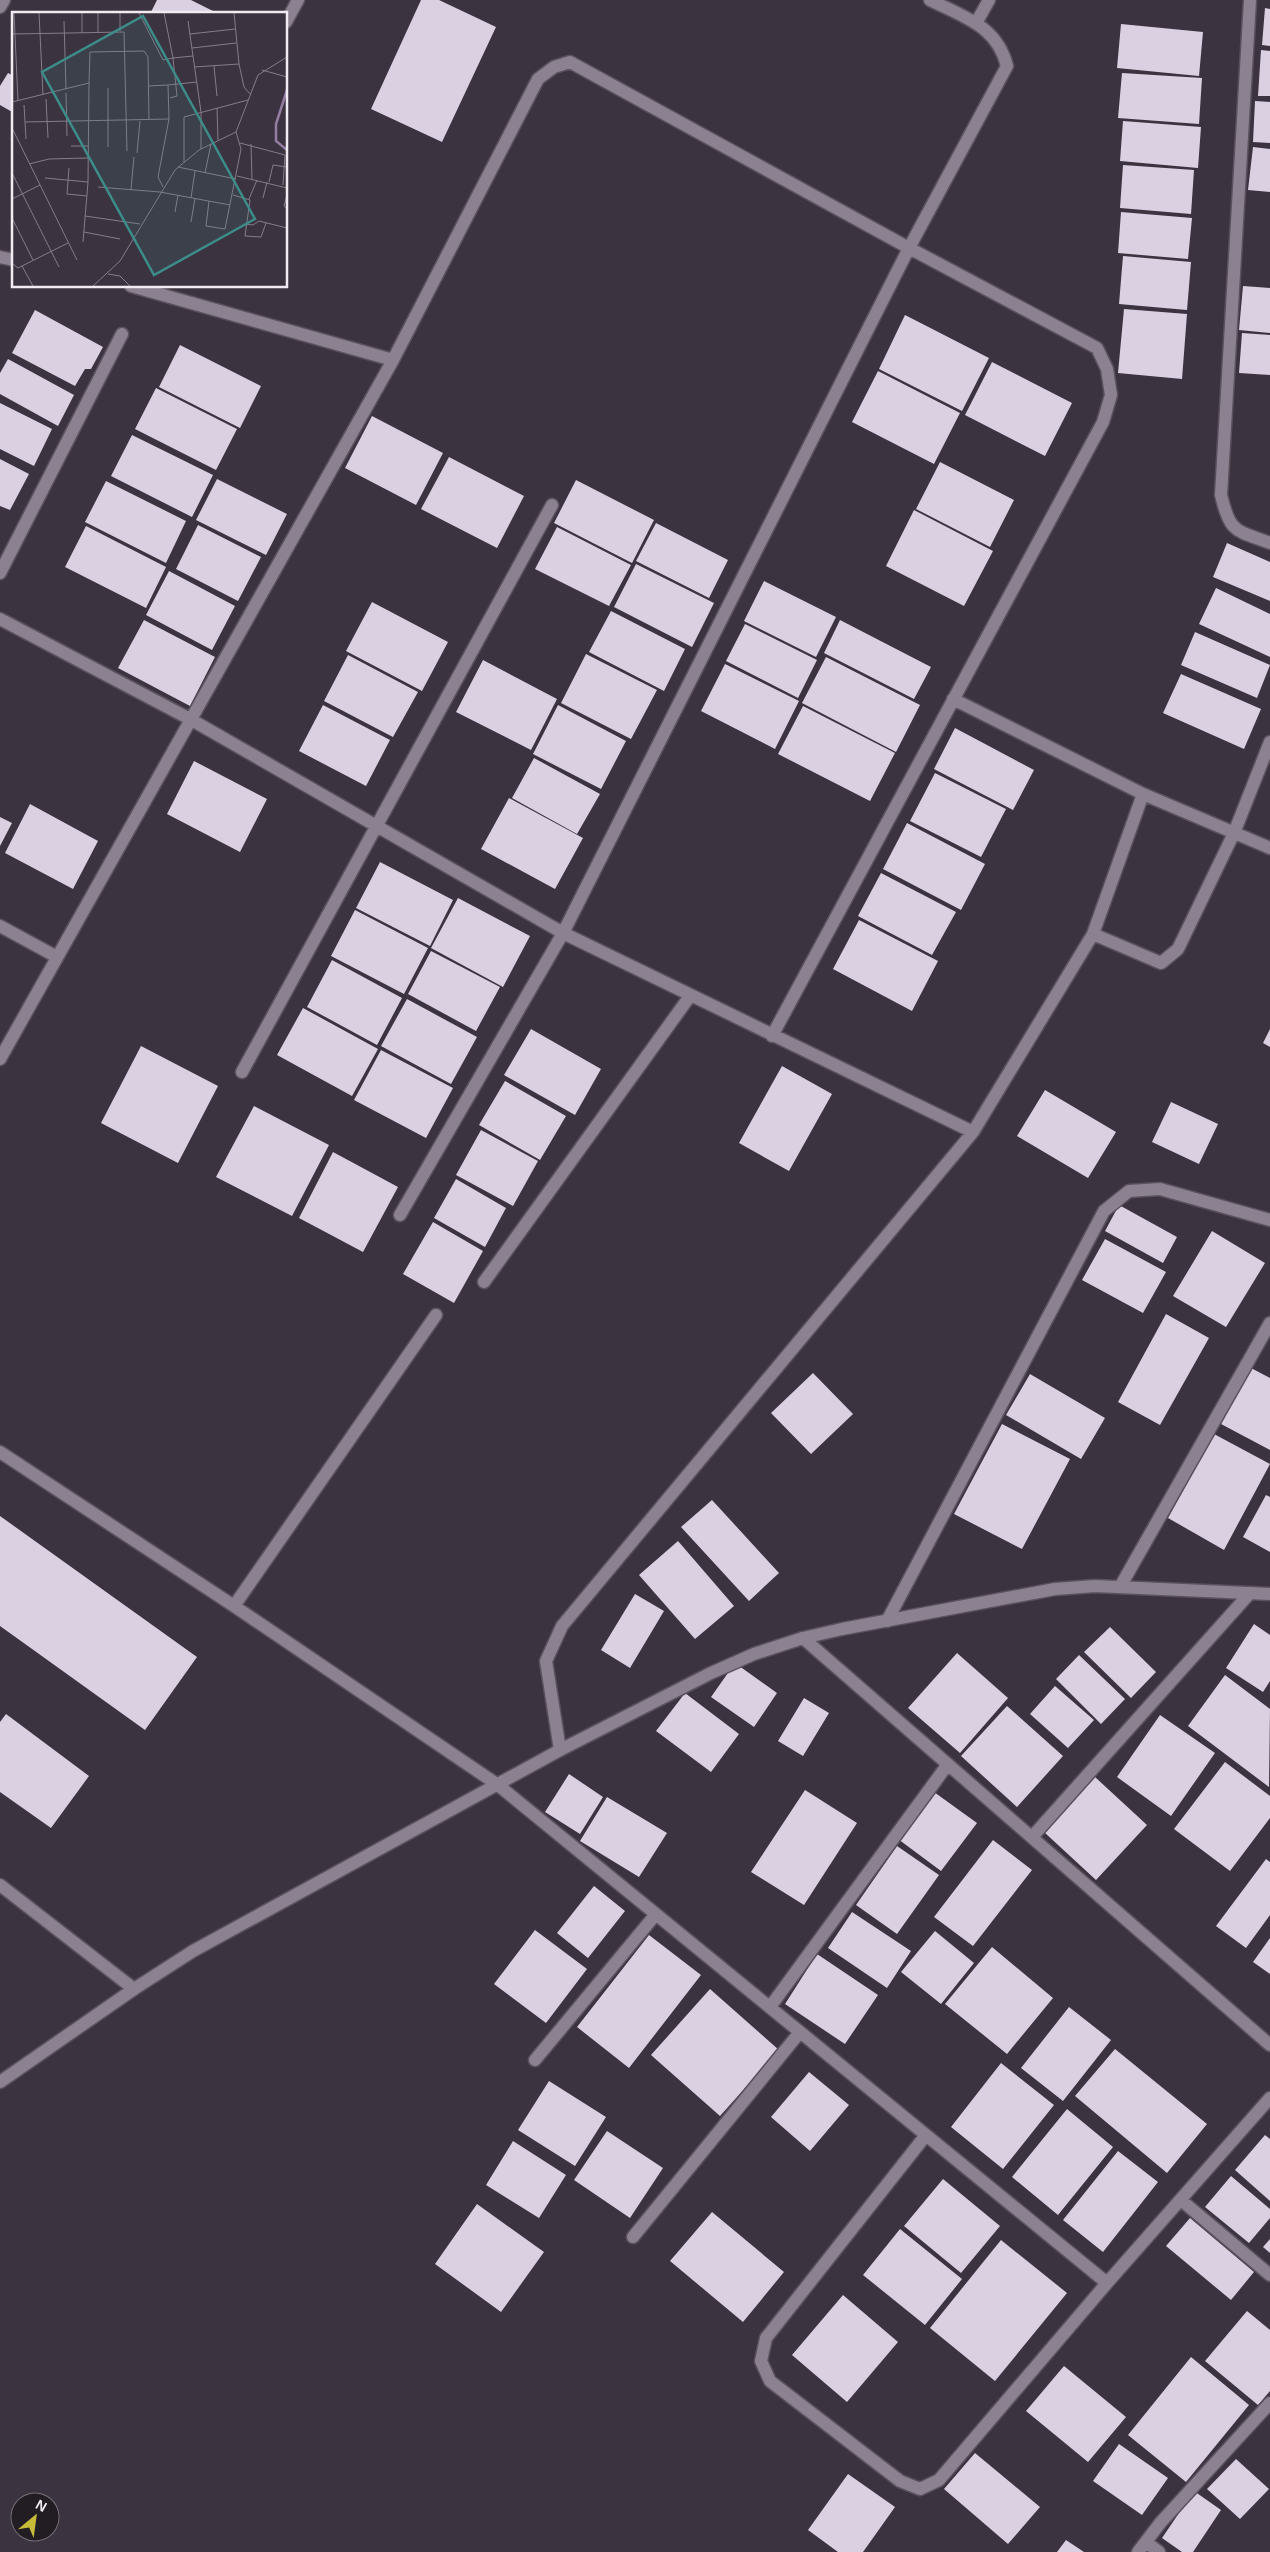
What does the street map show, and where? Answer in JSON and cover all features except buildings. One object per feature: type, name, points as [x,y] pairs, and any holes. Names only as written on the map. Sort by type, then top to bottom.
[{"type":"street","points":[[0,7],[4,0]]},
{"type":"street","points":[[288,18],[298,0]]},
{"type":"street","points":[[400,1215],[563,933],[909,248],[1007,66],[1003,50],[992,35],[976,24],[930,0]]},
{"type":"street","points":[[976,24],[989,0]]},
{"type":"street","points":[[1250,0],[1220,495],[1226,519],[1237,531],[1270,543]]},
{"type":"street","points":[[0,1060],[393,360],[538,79],[554,67],[570,62],[909,248],[1097,348],[1107,369],[1111,395],[1103,422],[772,1036]]},
{"type":"street","points":[[148,288],[393,360]]},
{"type":"street","points":[[0,573],[122,334]]},
{"type":"street","points":[[242,1072],[552,505]]},
{"type":"street","points":[[0,619],[190,719],[563,933],[973,1132]]},
{"type":"street","points":[[954,699],[1143,794],[1270,848]]},
{"type":"street","points":[[1093,934],[1161,963],[1178,949],[1234,833],[1270,742]]},
{"type":"street","points":[[560,1750],[546,1661],[562,1626],[973,1132],[1093,934],[1143,794]]},
{"type":"street","points":[[0,926],[57,957]]},
{"type":"street","points":[[484,1282],[690,996]]},
{"type":"street","points":[[888,1621],[1104,1211],[1129,1190],[1160,1189],[1270,1220]]},
{"type":"street","points":[[234,1606],[436,1316]]},
{"type":"street","points":[[1120,1587],[1270,1322]]},
{"type":"street","points":[[0,1452],[234,1606],[498,1785],[1107,2283]]},
{"type":"street","points":[[0,2082],[134,1988],[193,1952],[560,1750],[711,1673],[754,1654],[803,1638],[1055,1589],[1095,1586],[1270,1594]]},
{"type":"street","points":[[1032,1837],[1250,1593]]},
{"type":"street","points":[[803,1638],[1270,2044]]},
{"type":"street","points":[[770,2007],[948,1764]]},
{"type":"street","points":[[0,1885],[134,1988]]},
{"type":"street","points":[[535,2060],[656,1914]]},
{"type":"street","points":[[633,2237],[800,2032]]},
{"type":"street","points":[[926,2135],[766,2338],[761,2361],[770,2381],[900,2481],[920,2489],[939,2480],[1107,2283],[1270,2098]]},
{"type":"street","points":[[1182,2200],[1270,2275]]},
{"type":"street","points":[[1160,2552],[1142,2547],[1270,2404]]}]
